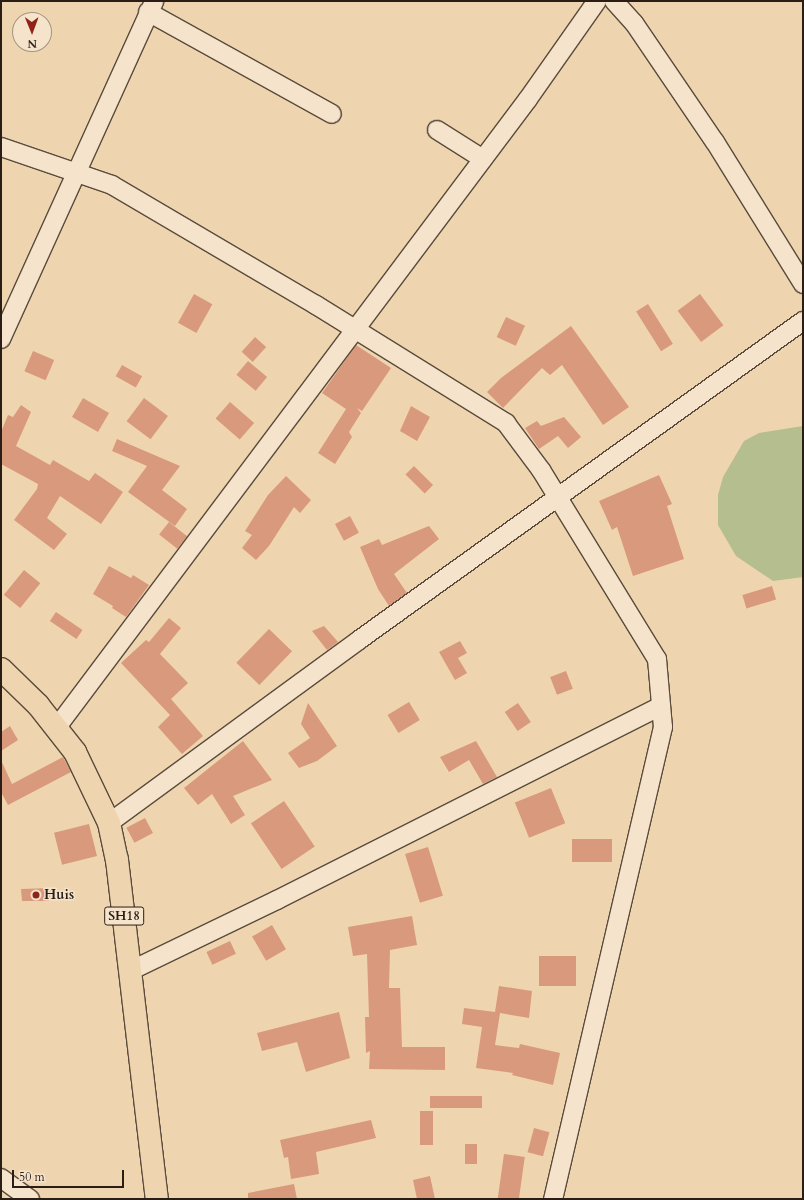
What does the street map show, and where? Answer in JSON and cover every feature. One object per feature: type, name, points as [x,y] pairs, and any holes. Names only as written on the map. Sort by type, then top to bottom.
[{"type":"main road","name":"SH18","points":[[1,669],[57,727],[88,775],[110,823],[117,860],[157,1199]]},
{"type":"street","points":[[57,727],[483,158],[597,1]]},
{"type":"street","points":[[614,1],[634,23],[715,142],[803,284]]},
{"type":"street","points":[[1,339],[151,7],[332,114]]},
{"type":"street","points":[[437,130],[483,158]]},
{"type":"street","points":[[1,147],[112,185],[355,329],[506,423],[558,498],[658,659],[663,727],[553,1199]]},
{"type":"street","points":[[110,823],[359,640],[803,321]]},
{"type":"street","points":[[130,971],[284,897],[661,706]]},
{"type":"street","points":[[1,1178],[30,1199]]},
{"type":"green space","points":[[803,426],[803,577],[773,581],[736,556],[718,525],[718,495],[723,477],[744,441],[759,433]]},
{"type":"building","points":[[194,294],[212,304],[196,333],[178,323]]},
{"type":"building","points":[[700,294],[723,325],[701,342],[678,311]]},
{"type":"building","points":[[648,304],[673,344],[661,351],[636,311]]},
{"type":"building","points":[[506,317],[525,326],[516,346],[497,337]]},
{"type":"building","points":[[571,326],[629,407],[603,425],[562,365],[550,375],[542,368],[503,408],[487,392],[501,378]]},
{"type":"building","points":[[255,337],[266,347],[253,362],[242,352]]},
{"type":"building","points":[[356,345],[391,368],[362,411],[357,408],[361,413],[349,432],[352,437],[335,464],[318,453],[346,409],[322,393]]},
{"type":"building","points":[[33,351],[54,360],[46,380],[24,371]]},
{"type":"building","points":[[248,361],[267,377],[256,391],[236,375]]},
{"type":"building","points":[[122,365],[142,376],[136,388],[116,376]]},
{"type":"building","points":[[83,398],[109,413],[98,432],[72,417]]},
{"type":"building","points":[[144,398],[168,416],[151,439],[127,421]]},
{"type":"building","points":[[230,402],[254,423],[240,440],[216,419]]},
{"type":"building","points":[[21,405],[31,412],[16,446],[50,465],[53,460],[89,481],[95,473],[123,492],[101,524],[60,496],[47,518],[67,534],[54,550],[14,520],[37,489],[38,484],[1,464],[1,432],[8,415],[13,417]]},
{"type":"building","points":[[411,406],[430,417],[417,441],[400,431]]},
{"type":"building","points":[[564,417],[581,437],[568,448],[558,436],[539,449],[525,428],[537,421],[541,426]]},
{"type":"building","points":[[117,439],[180,466],[162,490],[187,509],[175,526],[128,492],[147,466],[112,451]]},
{"type":"building","points":[[414,466],[433,485],[425,494],[406,474]]},
{"type":"building","points":[[659,475],[672,504],[667,506],[684,559],[633,576],[617,527],[612,530],[599,501]]},
{"type":"building","points":[[286,476],[311,500],[300,513],[294,507],[269,546],[256,560],[242,548],[252,535],[245,531],[268,495]]},
{"type":"building","points":[[350,516],[359,533],[344,541],[335,524]]},
{"type":"building","points":[[169,522],[187,536],[177,549],[159,535]]},
{"type":"building","points":[[429,526],[439,539],[394,574],[407,593],[389,606],[378,589],[360,547],[379,539],[382,545]]},
{"type":"building","points":[[109,566],[131,578],[133,575],[149,585],[126,617],[112,608],[113,606],[93,594]]},
{"type":"building","points":[[24,570],[40,583],[20,608],[4,595]]},
{"type":"building","points":[[772,586],[776,599],[746,608],[742,595]]},
{"type":"building","points":[[56,612],[83,630],[76,639],[50,621]]},
{"type":"building","points":[[169,618],[181,628],[160,654],[188,683],[171,699],[203,736],[182,754],[158,727],[170,715],[121,663],[146,640],[149,642]]},
{"type":"building","points":[[324,626],[338,642],[327,650],[312,631]]},
{"type":"building","points":[[269,629],[292,651],[259,685],[236,663]]},
{"type":"building","points":[[460,641],[467,653],[458,658],[467,673],[455,680],[439,652]]},
{"type":"building","points":[[566,671],[573,689],[557,695],[550,677]]},
{"type":"building","points":[[409,702],[420,720],[398,733],[388,715]]},
{"type":"building","points":[[308,703],[337,746],[317,761],[299,768],[288,753],[310,738],[301,724]]},
{"type":"building","points":[[518,703],[531,722],[518,731],[505,712]]},
{"type":"building","points":[[10,726],[18,740],[1,751],[1,732]]},
{"type":"building","points":[[243,741],[272,780],[233,796],[245,815],[231,824],[212,794],[198,805],[184,788]]},
{"type":"building","points":[[476,741],[497,777],[483,784],[469,760],[449,772],[440,757]]},
{"type":"building","points":[[63,757],[71,772],[8,805],[1,792],[1,760],[12,784]]},
{"type":"building","points":[[551,788],[565,823],[529,838],[515,803]]},
{"type":"building","points":[[284,801],[315,847],[282,869],[251,823]]},
{"type":"building","points":[[145,818],[153,833],[134,843],[126,828]]},
{"type":"building","points":[[89,824],[97,856],[62,865],[54,833]]},
{"type":"building","points":[[572,839],[612,839],[612,862],[572,862]]},
{"type":"building","points":[[428,847],[443,896],[420,903],[405,854]]},
{"type":"building","name":"Huis","points":[[51,888],[49,901],[22,901],[21,889]]},
{"type":"building","points":[[412,916],[417,945],[390,950],[389,988],[400,988],[402,1047],[445,1047],[445,1070],[369,1069],[370,1051],[366,1053],[365,1017],[369,1017],[367,954],[353,956],[348,927]]},
{"type":"building","points":[[272,925],[286,949],[266,961],[252,936]]},
{"type":"building","points":[[230,941],[236,954],[212,965],[206,952]]},
{"type":"building","points":[[539,956],[576,956],[576,986],[539,986]]},
{"type":"building","points":[[499,986],[532,991],[529,1018],[500,1013],[495,1045],[519,1048],[520,1044],[560,1053],[553,1085],[512,1075],[513,1073],[476,1068],[482,1027],[462,1024],[464,1008],[495,1012]]},
{"type":"building","points":[[339,1012],[350,1058],[306,1072],[297,1042],[262,1051],[257,1033]]},
{"type":"building","points":[[430,1096],[482,1096],[482,1108],[430,1108]]},
{"type":"building","points":[[420,1111],[433,1111],[433,1145],[420,1145]]},
{"type":"building","points":[[371,1120],[376,1138],[316,1152],[319,1174],[291,1179],[288,1157],[284,1158],[280,1140]]},
{"type":"building","points":[[534,1128],[549,1132],[543,1156],[528,1152]]},
{"type":"building","points":[[465,1144],[477,1144],[477,1164],[465,1164]]},
{"type":"building","points":[[504,1154],[525,1157],[519,1199],[498,1199]]},
{"type":"building","points":[[430,1176],[435,1199],[417,1199],[413,1180]]},
{"type":"building","points":[[294,1184],[297,1199],[248,1199],[248,1193]]},
{"type":"place","name":"Huis","points":[[36,895]]}]
